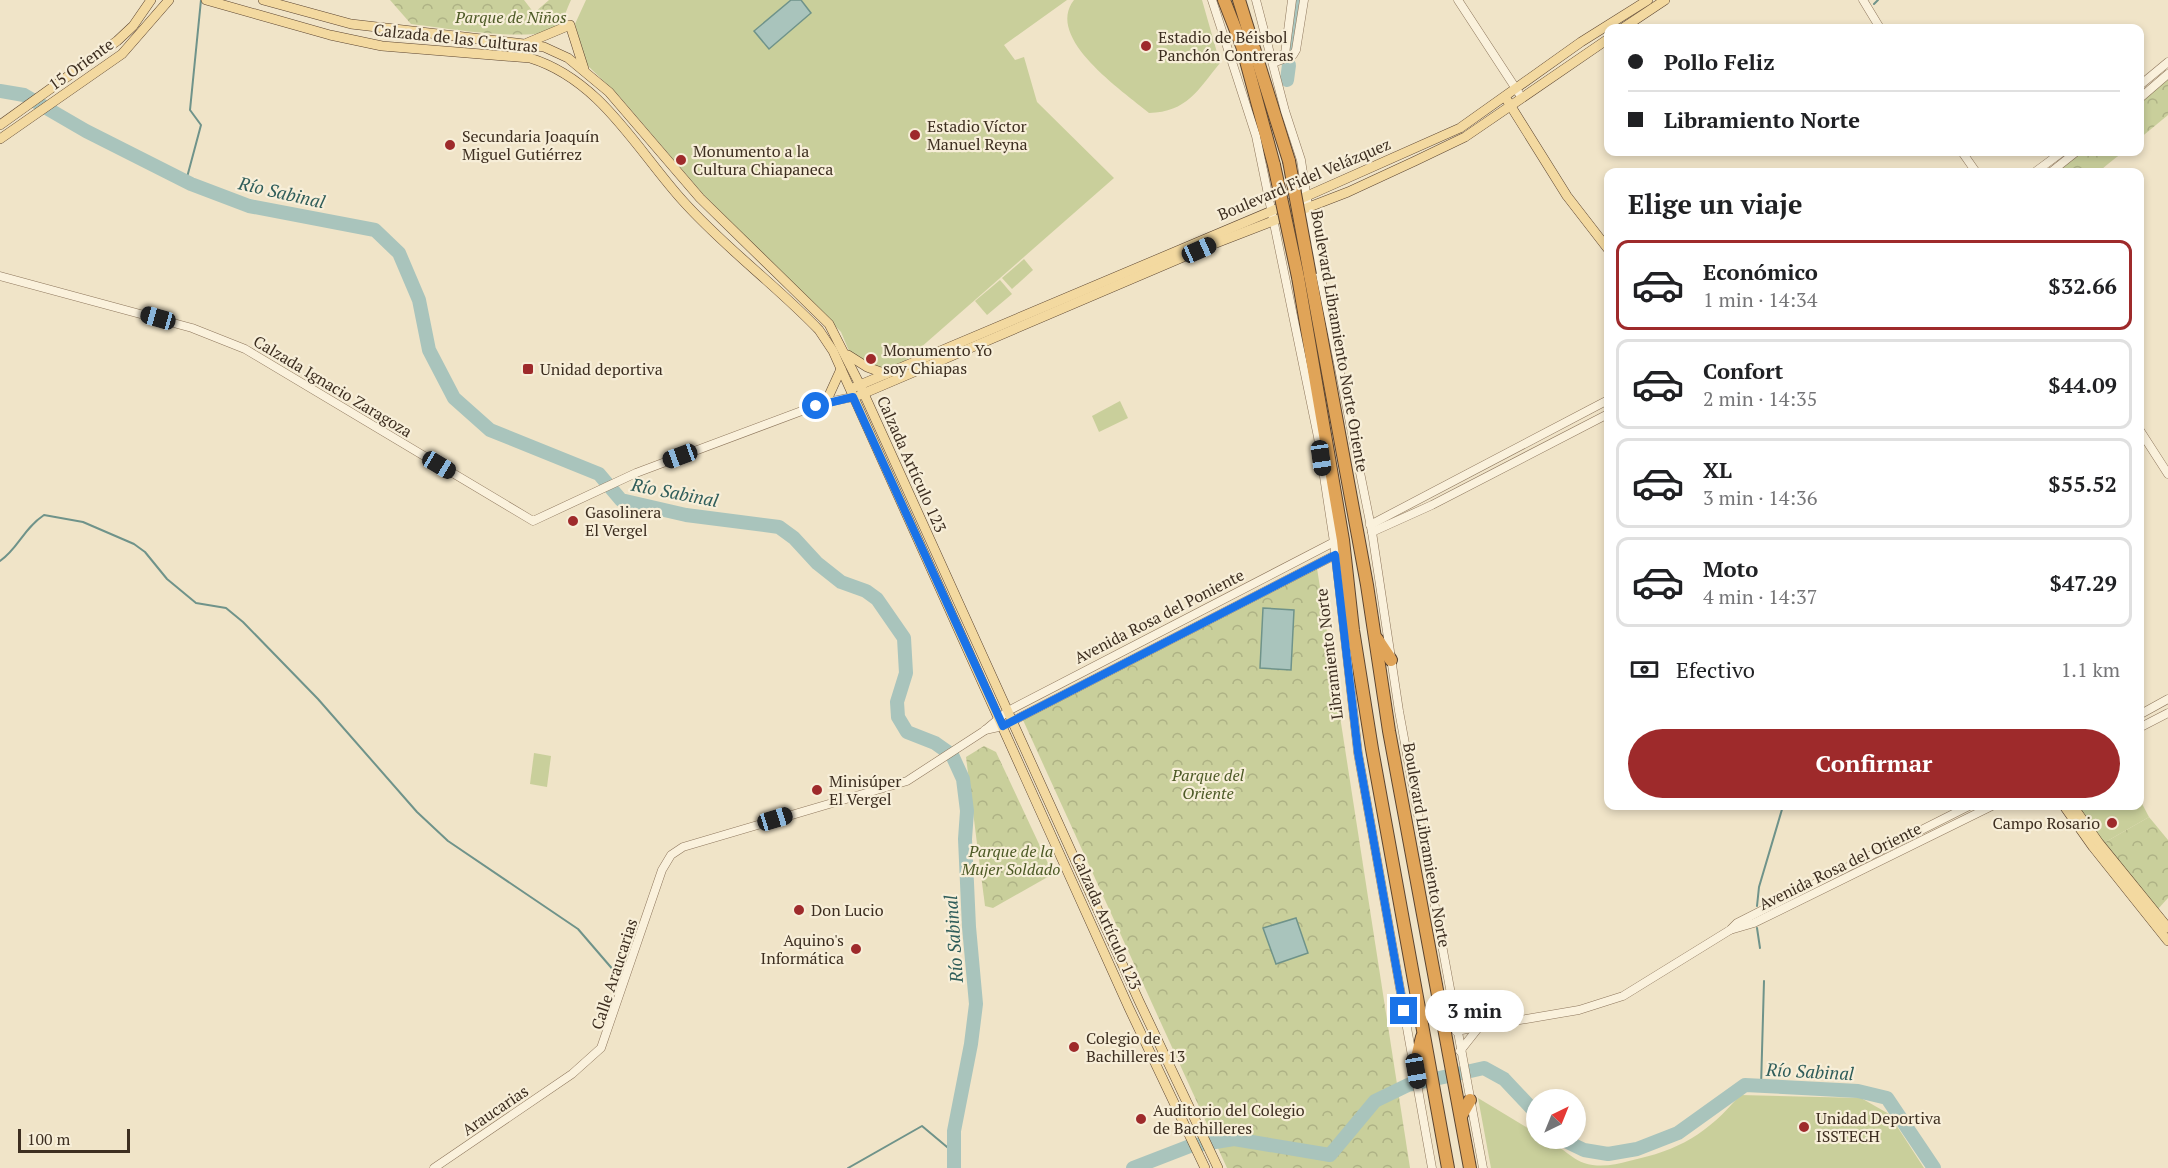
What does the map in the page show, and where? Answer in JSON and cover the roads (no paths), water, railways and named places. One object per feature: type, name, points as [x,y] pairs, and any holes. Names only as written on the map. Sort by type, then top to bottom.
[{"type":"highway","name":"Libramiento Norte","points":[[1224,0],[1242,46],[1269,168]]},
{"type":"highway","points":[[1239,0],[1295,160]]},
{"type":"highway","name":"Boulevard Libramiento Norte Oriente","points":[[1295,160],[1304,277],[1338,537]]},
{"type":"highway","name":"Boulevard Libramiento Norte Oriente","points":[[1269,168],[1304,277],[1356,527]]},
{"type":"highway","name":"Boulevard Libramiento Norte","points":[[1356,527],[1389,731],[1457,1055],[1456,1095],[1470,1168]]},
{"type":"highway","points":[[1338,537],[1366,712],[1448,1168]]},
{"type":"highway","points":[[1374,634],[1391,660]]},
{"type":"highway","points":[[1352,704],[1366,712]]},
{"type":"highway","points":[[1415,1068],[1423,1032]]},
{"type":"highway","points":[[1461,1116],[1469,1098]]},
{"type":"main road","name":"15 Oriente","points":[[0,124],[117,41],[133,26],[151,0]]},
{"type":"main road","name":"15 Oriente","points":[[0,139],[122,54],[169,0]]},
{"type":"main road","name":"Calzada de las Culturas","points":[[263,0],[351,24],[524,44],[558,53],[584,69],[617,100],[700,198],[829,324],[862,389]]},
{"type":"main road","name":"Boulevard Fidel Velázquez","points":[[1610,24],[1648,0]]},
{"type":"main road","points":[[1629,24],[1665,0]]},
{"type":"main road","name":"Calzada de las Culturas","points":[[210,1],[330,35],[382,46],[530,58],[552,65],[599,99],[684,202],[811,322],[833,351],[851,393]]},
{"type":"main road","points":[[330,35],[333,19]]},
{"type":"main road","points":[[524,44],[570,25],[584,69]]},
{"type":"main road","name":"Boulevard Fidel Velázquez","points":[[862,389],[886,374],[1270,209],[1307,196],[1460,128],[1604,28]]},
{"type":"main road","name":"Boulevard Fidel Velázquez","points":[[851,393],[1274,219],[1309,207],[1465,137],[1604,42]]},
{"type":"main road","points":[[1504,96],[1567,196],[1604,244]]},
{"type":"main road","points":[[845,353],[867,367],[886,374]]},
{"type":"main road","points":[[831,401],[841,369]]},
{"type":"main road","name":"Calzada Artículo 123","points":[[862,389],[1218,1168]]},
{"type":"main road","name":"Calzada Artículo 123","points":[[851,393],[1203,1164]]},
{"type":"main road","points":[[2067,810],[2093,848],[2168,941]]},
{"type":"main road","points":[[2076,810],[2099,843],[2168,928]]},
{"type":"street","name":"Libramiento Norte","points":[[1212,0],[1256,136],[1269,168],[1270,209],[1280,245],[1338,537],[1335,555],[1352,704],[1389,933],[1432,1168]]},
{"type":"street","points":[[1256,0],[1273,61],[1295,160],[1307,196],[1313,238],[1371,528],[1391,660],[1456,1031],[1457,1055],[1469,1098],[1483,1168]]},
{"type":"street","points":[[1273,61],[1285,54],[1292,0]]},
{"type":"street","points":[[1273,61],[1293,55],[1296,50],[1304,0]]},
{"type":"street","points":[[1458,0],[1522,98]]},
{"type":"street","points":[[1863,0],[1878,24]]},
{"type":"street","points":[[2144,83],[2168,62]]},
{"type":"street","points":[[2144,95],[2168,74]]},
{"type":"street","points":[[2150,78],[2156,85]]},
{"type":"street","points":[[2040,168],[2057,156]]},
{"type":"street","points":[[2056,168],[2071,156]]},
{"type":"street","points":[[1269,168],[1271,181],[1278,185],[1285,185],[1300,174],[1295,160]]},
{"type":"street","points":[[1280,245],[1283,235],[1294,229],[1304,230],[1313,238]]},
{"type":"street","name":"Calzada Ignacio Zaragoza","points":[[0,276],[192,328],[245,350],[533,521],[628,477],[851,393]]},
{"type":"street","points":[[1371,528],[1604,402]]},
{"type":"street","points":[[1371,528],[1432,505],[1604,416]]},
{"type":"street","points":[[2144,437],[2168,474]]},
{"type":"street","name":"Avenida Rosa del Poniente","points":[[1000,722],[1008,711],[1338,537]]},
{"type":"street","name":"Avenida Rosa del Poniente","points":[[1000,722],[1012,721],[1335,555]]},
{"type":"street","points":[[2144,712],[2168,699]]},
{"type":"street","points":[[2144,725],[2168,713]]},
{"type":"street","name":"Calle Araucarias","points":[[572,1074],[596,1055],[606,1041],[662,870],[671,855],[683,847],[908,781],[984,730],[1000,722]]},
{"type":"street","name":"Avenida Rosa del Oriente","points":[[1456,1031],[1579,1010],[1623,996],[1730,930],[1737,923],[1812,883],[1961,810]]},
{"type":"street","name":"Avenida Rosa del Oriente","points":[[1730,930],[1747,926],[1984,810]]},
{"type":"street","points":[[1457,1055],[1479,1027]]},
{"type":"street","name":"Araucarias","points":[[435,1168],[572,1074]]},
{"type":"water","points":[[791,0],[801,0],[811,13],[769,49],[754,31]]},
{"type":"water","points":[[1263,608],[1294,610],[1291,670],[1260,668]]},
{"type":"water","points":[[1296,918],[1308,953],[1276,964],[1263,928]]},
{"type":"waterway","points":[[186,181],[201,125],[190,110],[201,0]]},
{"type":"waterway","points":[[1292,50],[1299,0]]},
{"type":"waterway","points":[[1874,4],[1878,0]]},
{"type":"waterway","points":[[1287,80],[1289,65]]},
{"type":"waterway","name":"Río Sabinal","points":[[0,91],[24,95],[86,131],[191,184],[249,206],[375,230],[399,253],[419,300],[429,350],[454,398],[490,430],[599,474],[621,500],[686,515],[779,527],[841,582],[866,591],[877,599],[904,638],[906,673],[897,702],[898,717],[907,732],[935,743],[952,755],[963,779],[967,811],[965,839],[969,927],[976,1004],[971,1044],[954,1131],[954,1168]]},
{"type":"waterway","points":[[0,561],[44,515],[83,522],[134,544],[145,552],[167,579],[196,603],[226,608],[243,622],[318,699],[417,812],[448,841],[578,929],[615,972]]},
{"type":"waterway","points":[[1757,906],[1759,887],[1782,810]]},
{"type":"waterway","points":[[1757,928],[1760,948]]},
{"type":"waterway","points":[[1761,1087],[1764,981]]},
{"type":"waterway","name":"Río Sabinal","points":[[1133,1168],[1190,1146],[1234,1139],[1330,1155],[1375,1101],[1408,1085],[1484,1068],[1504,1079],[1526,1102]]},
{"type":"waterway","name":"Río Sabinal","points":[[1582,1149],[1608,1154],[1637,1149],[1678,1133],[1745,1085],[1858,1091],[1887,1098],[1934,1168]]},
{"type":"waterway","points":[[848,1168],[922,1126],[953,1152]]},
{"type":"place","name":"Estadio de Béisbol Panchón Contreras","points":[[1146,46]]},
{"type":"place","name":"Estadio Víctor Manuel Reyna","points":[[915,135]]},
{"type":"place","name":"Secundaria Joaquín Miguel Gutiérrez","points":[[450,145]]},
{"type":"place","name":"Monumento a la Cultura Chiapaneca","points":[[681,160]]},
{"type":"place","name":"Monumento Yo soy Chiapas","points":[[871,359]]},
{"type":"place","name":"Unidad deportiva","points":[[528,369]]},
{"type":"place","name":"Gasolinera El Vergel","points":[[573,521]]},
{"type":"place","name":"Minisúper El Vergel","points":[[817,790]]},
{"type":"place","name":"Campo Rosario","points":[[2112,823]]},
{"type":"place","name":"Don Lucio","points":[[799,910]]},
{"type":"place","name":"Aquino's Informática","points":[[856,949]]},
{"type":"place","name":"Colegio de Bachilleres 13","points":[[1074,1047]]},
{"type":"place","name":"Auditorio del Colegio de Bachilleres","points":[[1141,1119]]},
{"type":"place","name":"Unidad Deportiva ISSTECH","points":[[1804,1127]]},
{"type":"park label","name":"Parque de Niños","points":[[511,17]]},
{"type":"park label","name":"Parque del Oriente","points":[[1208,784]]},
{"type":"park label","name":"Parque de la Mujer Soldado","points":[[1011,860]]}]
